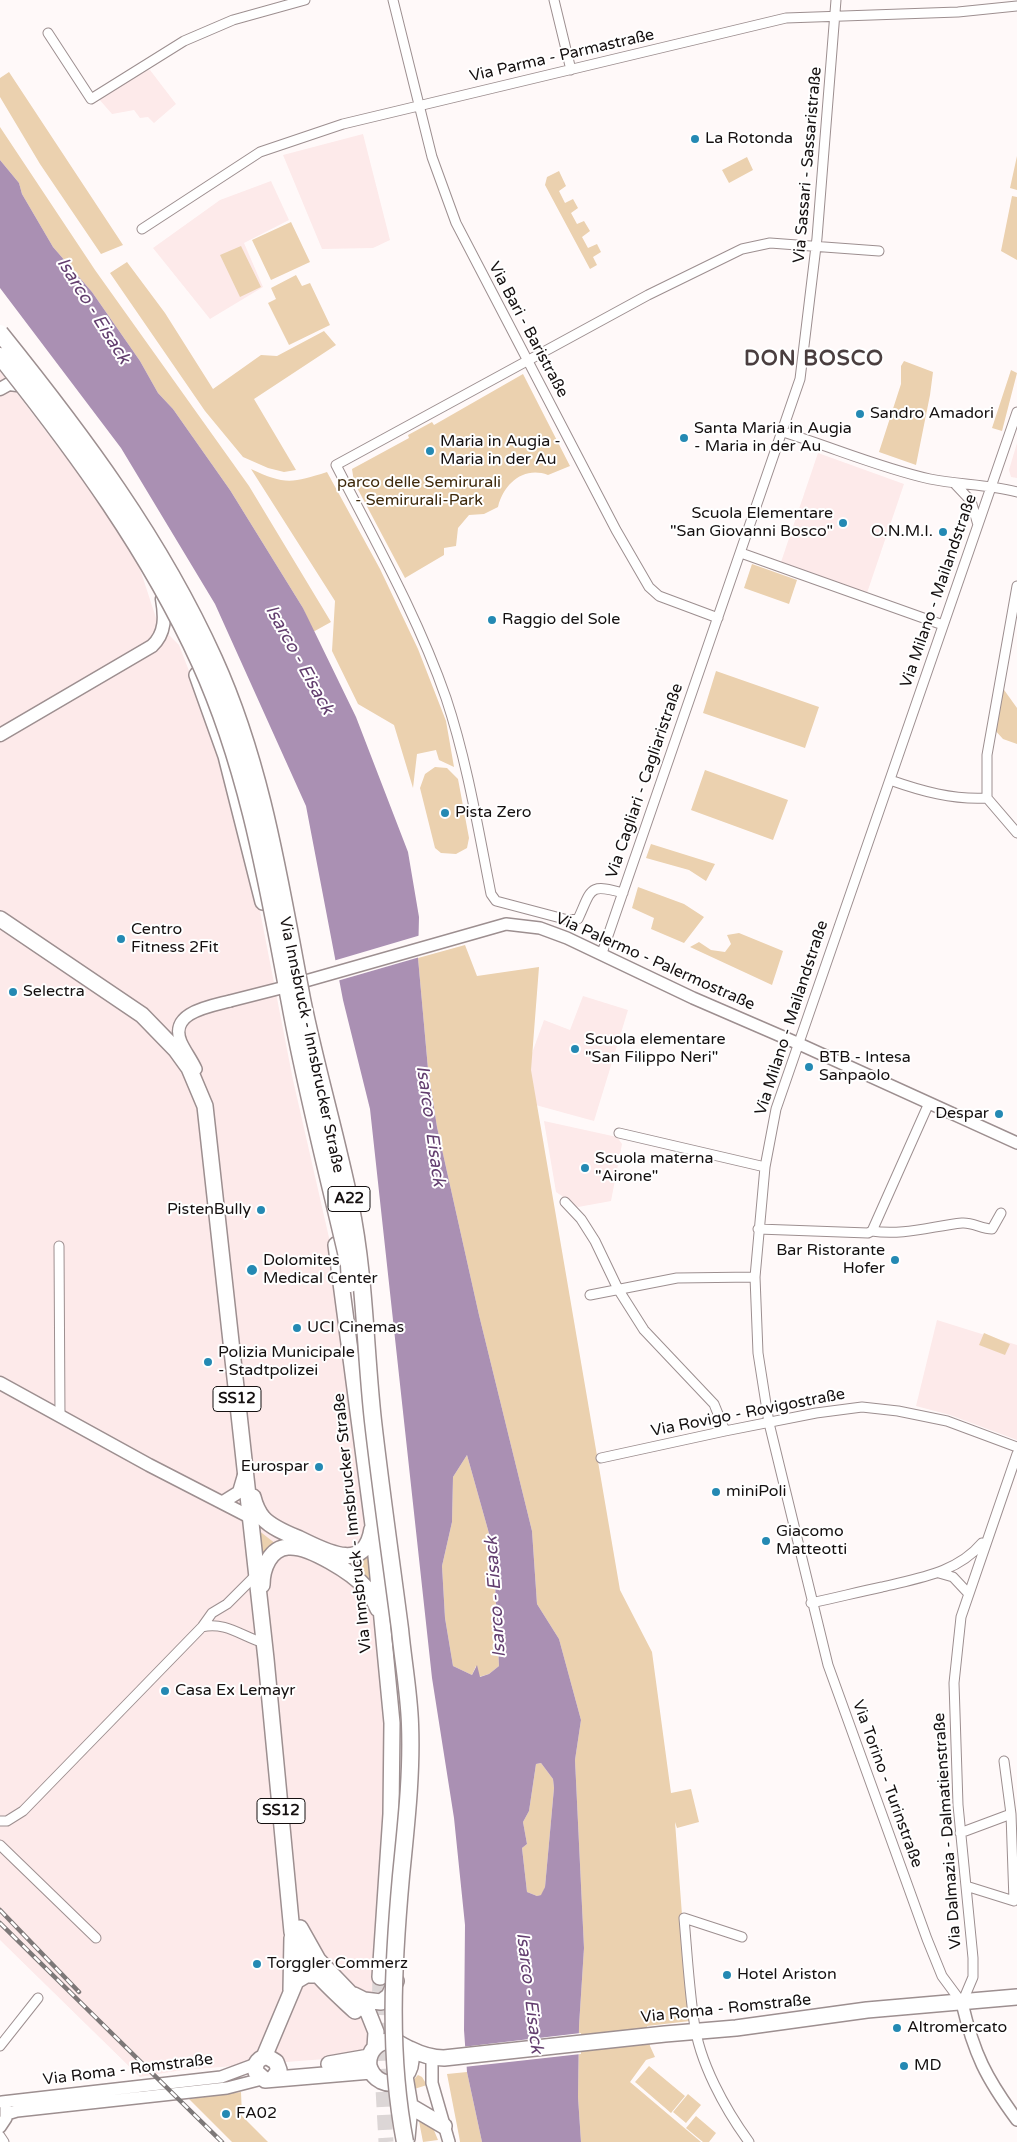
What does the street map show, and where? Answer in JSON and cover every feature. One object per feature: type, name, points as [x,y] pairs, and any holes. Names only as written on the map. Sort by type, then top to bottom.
[{"type":"highway","name":"A22","points":[[0,333],[98,460],[147,532],[188,604],[237,714],[270,829],[309,1028],[351,1206],[360,1263],[373,1420],[410,1719],[409,1798],[398,1912],[393,1998],[394,2054],[398,2106],[406,2142]]},
{"type":"highway","name":"A22","points":[[0,356],[87,469],[135,540],[175,612],[201,665],[222,719],[257,833],[301,1060],[348,1265],[364,1421],[400,1721],[398,1804],[386,1938],[383,2006],[385,2064],[395,2142]]},
{"type":"main road","name":"Via Innsbruck - Innsbrucker Straße","points":[[0,362],[95,486],[129,538],[162,598],[198,676],[226,756],[263,903],[340,1260],[372,1525],[392,1724],[393,1770],[380,1977]]},
{"type":"main road","points":[[0,390],[9,384],[17,385]]},
{"type":"main road","points":[[0,735],[71,695],[118,664],[152,646],[159,639],[164,624],[162,598]]},
{"type":"main road","points":[[263,903],[283,929],[305,1037],[308,1072],[303,1094]]},
{"type":"main road","points":[[0,920],[142,1015],[176,1050],[190,1068],[205,1106]]},
{"type":"main road","name":"SS12","points":[[205,1106],[264,1643],[292,1932],[300,1952],[316,1976],[355,2011]]},
{"type":"main road","points":[[0,1383],[60,1417],[250,1517]]},
{"type":"main road","points":[[245,1472],[255,1504],[264,1519],[331,1554],[346,1557],[366,1546],[371,1537],[372,1525]]},
{"type":"main road","points":[[223,1502],[239,1492],[245,1472]]},
{"type":"main road","points":[[260,1609],[264,1568],[277,1551],[287,1547],[301,1549],[346,1570],[366,1588],[381,1614]]},
{"type":"main road","points":[[388,1862],[395,1885],[398,1905],[396,1981],[402,2045],[410,2057],[407,2074],[410,2106],[406,2142]]},
{"type":"main road","points":[[290,1901],[304,1937],[318,1960],[351,1993],[373,2020],[376,2032],[372,2058]]},
{"type":"main road","points":[[260,2060],[274,2060],[271,2075],[256,2072],[260,2060],[286,2009],[290,1992],[292,1932]]},
{"type":"main road","points":[[290,1992],[296,1980],[306,1975],[316,1976]]},
{"type":"main road","points":[[351,1993],[364,2000],[381,2002],[389,1996],[396,1981]]},
{"type":"main road","name":"Via Roma - Romstraße","points":[[372,2058],[376,2078],[386,2083],[396,2082],[407,2074],[438,2059],[736,2028],[867,2010],[1017,1998]]},
{"type":"main road","name":"Via Roma - Romstraße","points":[[271,2075],[372,2058],[389,2041],[438,2059]]},
{"type":"main road","points":[[410,2106],[444,2126]]},
{"type":"street","points":[[48,33],[91,99],[184,41],[233,20],[305,0]]},
{"type":"street","name":"Via Bari - Baristraße","points":[[393,0],[444,195],[481,274],[648,587],[659,596],[718,618]]},
{"type":"street","points":[[554,0],[572,70]]},
{"type":"street","name":"Via Sassari - Sassaristraße","points":[[783,432],[800,379],[806,333],[816,245],[836,0]]},
{"type":"street","name":"Via Parma - Parmastraße","points":[[142,229],[260,152],[343,124],[786,18],[836,14],[947,12],[1017,6]]},
{"type":"street","points":[[623,893],[602,886],[595,889],[589,895],[578,919],[568,920],[496,901],[491,894],[463,754],[445,696],[416,622],[336,465],[648,296],[742,249],[770,243],[879,251]]},
{"type":"street","name":"Via Milano - Mailandstraße","points":[[802,1567],[768,1422],[758,1353],[755,1277],[765,1167],[776,1108],[797,1043],[979,526],[1017,412]]},
{"type":"street","points":[[783,432],[908,473],[954,483],[992,485],[1017,492]]},
{"type":"street","name":"Via Cagliari - Cagliaristraße","points":[[602,953],[783,432]]},
{"type":"street","points":[[954,483],[971,501],[979,526]]},
{"type":"street","points":[[741,553],[943,625]]},
{"type":"street","points":[[1017,586],[987,755],[987,798],[1017,833]]},
{"type":"street","points":[[890,780],[928,793],[970,799],[987,798]]},
{"type":"street","name":"Via Palermo - Palermostraße","points":[[205,1106],[206,1091],[181,1042],[179,1034],[180,1026],[184,1020],[196,1010],[506,924],[520,924],[540,928],[602,953],[693,998],[1017,1143]]},
{"type":"street","points":[[872,1231],[929,1103]]},
{"type":"street","points":[[618,1133],[765,1167]]},
{"type":"street","points":[[565,1202],[581,1219],[618,1289],[644,1330],[714,1404],[725,1431]]},
{"type":"street","points":[[758,1228],[868,1233],[872,1231],[882,1233],[939,1228],[964,1222],[992,1229],[1001,1213]]},
{"type":"street","points":[[59,1246],[60,1417]]},
{"type":"street","points":[[590,1295],[677,1278],[755,1277]]},
{"type":"street","name":"Via Rovigo - Rovigostraße","points":[[601,1458],[816,1413],[871,1408],[898,1411],[947,1421],[1017,1447]]},
{"type":"street","name":"Via Dalmazia - Dalmatienstraße","points":[[962,2003],[973,1977],[960,1834],[954,1683],[961,1617],[986,1538],[1017,1454]]},
{"type":"street","points":[[811,1603],[939,1573],[974,1553],[986,1538]]},
{"type":"street","name":"Via Torino - Turinstraße","points":[[802,1567],[828,1666],[927,1938],[942,1976],[962,2003]]},
{"type":"street","points":[[939,1573],[953,1577],[968,1593]]},
{"type":"street","points":[[0,1821],[7,1821],[23,1811],[202,1627],[212,1613],[227,1604],[256,1575]]},
{"type":"street","points":[[202,1627],[212,1624],[227,1627],[264,1643]]},
{"type":"street","points":[[966,1886],[1014,1901],[1011,1814],[1004,1761]]},
{"type":"street","points":[[960,1834],[1011,1814]]},
{"type":"street","points":[[0,1845],[96,1938]]},
{"type":"street","points":[[742,1937],[684,1918],[696,2031],[702,2055],[730,2117],[749,2142]]},
{"type":"street","points":[[0,2046],[38,1998]]},
{"type":"street","points":[[962,2003],[970,2037],[985,2074],[1017,2120]]},
{"type":"street","points":[[438,2059],[432,2083],[449,2142]]},
{"type":"street","name":"Via Roma - Romstraße","points":[[1,2101],[221,2077],[260,2060]]},
{"type":"street","name":"Via Roma - Romstraße","points":[[7,2114],[17,2111],[227,2088],[271,2075]]},
{"type":"street","points":[[0,2127],[4,2123],[7,2114],[1,2101]]},
{"type":"street","points":[[0,2136],[4,2142]]},
{"type":"shaded area","points":[[150,70],[176,104],[154,123],[148,117],[140,118],[134,110],[112,114],[98,98],[141,71]]},
{"type":"shaded area","points":[[363,134],[390,240],[373,248],[322,249],[283,155]]},
{"type":"shaded area","points":[[271,181],[289,220],[244,243],[263,287],[210,319],[153,248],[220,200]]},
{"type":"shaded area","points":[[0,371],[96,497],[139,566],[158,624],[179,645],[223,759],[258,901],[293,1080],[330,1242],[345,1340],[367,1543],[379,1619],[389,1768],[373,1984],[372,2048],[364,2056],[182,2070],[140,2077],[0,1940]]},
{"type":"shaded area","points":[[1017,443],[1017,478],[1011,477],[1009,470]]},
{"type":"shaded area","name":"Scuola Elementare \"San Giovanni Bosco\"","points":[[818,453],[904,484],[867,593],[781,562]]},
{"type":"shaded area","name":"Scuola elementare \"San Filippo Neri\"","points":[[583,996],[628,1010],[594,1121],[532,1104],[527,1067],[544,1020],[570,1030]]},
{"type":"shaded area","name":"Scuola materna \"Airone\"","points":[[544,1121],[617,1137],[622,1144],[611,1201],[578,1207],[556,1192]]},
{"type":"shaded area","points":[[937,1320],[1017,1345],[1017,1440],[950,1415],[916,1406]]},
{"type":"green space","points":[[9,72],[123,245],[101,254],[40,164],[0,97],[0,78]]},
{"type":"green space","points":[[0,127],[95,270],[249,486],[331,622],[313,632],[303,608],[230,490],[173,409],[158,393],[140,361],[92,292],[53,247],[22,194],[19,183],[0,160]]},
{"type":"green space","points":[[1017,156],[1017,190],[1010,188]]},
{"type":"green space","points":[[747,157],[753,170],[729,183],[722,170]]},
{"type":"green space","points":[[559,171],[566,186],[559,191],[565,203],[573,199],[578,208],[571,213],[577,224],[584,221],[590,231],[582,237],[588,248],[597,244],[601,252],[593,257],[597,265],[590,269],[545,185],[547,177]]},
{"type":"green space","points":[[1012,196],[1017,197],[1017,260],[1001,251]]},
{"type":"green space","points":[[291,222],[310,262],[271,280],[252,240]]},
{"type":"green space","points":[[241,246],[261,287],[240,297],[220,255]]},
{"type":"green space","points":[[127,262],[165,313],[213,389],[261,355],[277,356],[324,331],[336,345],[254,399],[296,470],[284,472],[268,468],[243,457],[205,411],[110,273]]},
{"type":"green space","points":[[296,275],[302,286],[310,283],[330,325],[289,345],[268,303],[276,299],[271,288]]},
{"type":"green space","points":[[904,361],[933,372],[916,465],[879,452],[901,384],[901,366]]},
{"type":"green space","points":[[1011,370],[1017,373],[1002,431],[992,428]]},
{"type":"green space","name":"parco delle Semirurali - Semirurali-Park","points":[[523,374],[570,466],[548,475],[531,473],[516,479],[505,491],[498,507],[484,514],[469,515],[458,528],[456,546],[444,548],[444,555],[405,578],[354,482],[352,469],[409,438],[408,435],[432,422],[434,425]]},
{"type":"green space","points":[[251,469],[272,478],[289,481],[327,472],[380,569],[418,649],[446,721],[454,767],[439,760],[436,750],[417,754],[413,788],[394,725],[358,704],[332,651],[335,601]]},
{"type":"green space","points":[[752,564],[797,580],[789,604],[744,588]]},
{"type":"green space","points":[[716,671],[819,707],[805,748],[703,713]]},
{"type":"green space","points":[[1002,687],[1017,708],[1017,744],[1003,739],[993,728]]},
{"type":"green space","name":"Pista Zero","points":[[435,767],[447,768],[458,779],[469,838],[467,848],[456,854],[441,853],[435,848],[420,788],[425,774]]},
{"type":"green space","points":[[705,770],[788,800],[773,840],[691,810]]},
{"type":"green space","points":[[651,844],[715,864],[706,881],[689,870],[646,858]]},
{"type":"green space","points":[[638,887],[684,904],[704,917],[684,943],[651,929],[654,918],[632,908]]},
{"type":"green space","points":[[739,933],[783,951],[772,985],[690,947],[699,942],[711,950],[725,952],[731,944],[727,935]]},
{"type":"green space","points":[[465,945],[477,976],[539,967],[531,1070],[620,1590],[652,1652],[671,1793],[691,1789],[699,1822],[677,1828],[675,1822],[690,2021],[647,2026],[650,2046],[655,2057],[646,2060],[630,2082],[701,2142],[581,2142],[578,2097],[579,2026],[584,1948],[575,1760],[581,1720],[559,1639],[537,1604],[532,1531],[479,1315],[437,1127],[428,1069],[418,958]]},
{"type":"green space","points":[[984,1333],[1010,1344],[1005,1355],[979,1345]]},
{"type":"green space","points":[[467,1455],[490,1537],[494,1562],[499,1666],[489,1674],[479,1677],[476,1666],[472,1675],[453,1666],[445,1618],[442,1566],[452,1522],[453,1477]]},
{"type":"green space","points":[[258,1530],[276,1544],[266,1553],[261,1552]]},
{"type":"green space","points":[[371,1546],[377,1599],[341,1564],[356,1561]]},
{"type":"green space","points":[[541,1763],[553,1779],[554,1788],[545,1887],[542,1895],[537,1896],[527,1892],[522,1848],[527,1844],[523,1822],[529,1811],[536,1764]]},
{"type":"green space","points":[[649,2066],[685,2096],[671,2113],[635,2082]]},
{"type":"green space","points":[[467,2072],[482,2142],[460,2142],[447,2074]]},
{"type":"green space","points":[[418,2075],[422,2077],[427,2085],[411,2090],[412,2081]]},
{"type":"green space","points":[[241,2092],[242,2116],[268,2142],[232,2142],[189,2099]]},
{"type":"green space","points":[[688,2094],[701,2105],[686,2123],[673,2112]]},
{"type":"green space","points":[[418,2116],[431,2123],[438,2140],[423,2142]]},
{"type":"green space","points":[[696,2116],[716,2133],[709,2142],[703,2142],[686,2128]]},
{"type":"water","name":"Isarco - Eisack","points":[[0,160],[19,183],[22,194],[53,247],[92,292],[140,361],[158,393],[173,409],[230,490],[303,608],[356,717],[408,852],[419,917],[418,958],[428,1069],[437,1127],[479,1315],[532,1531],[537,1604],[559,1639],[581,1720],[575,1760],[584,1948],[579,2026],[578,2097],[581,2142],[482,2142],[467,2072],[464,2030],[465,1925],[454,1818],[432,1678],[370,1109],[343,1000],[306,806],[215,604],[121,448],[0,288]],"holes":[[[467,1455],[490,1537],[494,1562],[499,1666],[489,1674],[480,1677],[477,1665],[472,1675],[453,1666],[445,1618],[442,1566],[452,1522],[453,1477]],[[541,1763],[553,1779],[554,1788],[545,1887],[541,1895],[537,1896],[527,1892],[522,1848],[527,1844],[523,1822],[529,1811],[536,1764]]]},
{"type":"pier","points":[[421,935],[420,957],[337,981],[333,961]]},
{"type":"pier","points":[[581,2033],[581,2054],[464,2067],[462,2047]]},
{"type":"tunnel","points":[[380,1977],[379,2018],[386,2142]]},
{"type":"railway","points":[[0,1910],[79,1992]]},
{"type":"railway","points":[[0,1923],[222,2142]]},
{"type":"place","name":"La Rotonda","points":[[695,139]]},
{"type":"place","name":"Sandro Amadori","points":[[860,414]]},
{"type":"place","name":"Santa Maria in Augia - Maria in der Au","points":[[684,438]]},
{"type":"place","name":"Maria in Augia - Maria in der Au","points":[[430,451]]},
{"type":"place","name":"Scuola Elementare \"San Giovanni Bosco\"","points":[[843,523]]},
{"type":"place","name":"O.N.M.I.","points":[[943,532]]},
{"type":"place","name":"Raggio del Sole","points":[[492,620]]},
{"type":"place","name":"Pista Zero","points":[[445,813]]},
{"type":"place","name":"Centro Fitness 2Fit","points":[[121,939]]},
{"type":"place","name":"Selectra","points":[[13,992]]},
{"type":"place","name":"Scuola elementare \"San Filippo Neri\"","points":[[575,1049]]},
{"type":"place","name":"BTB - Intesa Sanpaolo","points":[[809,1067]]},
{"type":"place","name":"Despar","points":[[999,1114]]},
{"type":"place","name":"Scuola materna \"Airone\"","points":[[585,1168]]},
{"type":"place","name":"PistenBully","points":[[261,1210]]},
{"type":"place","name":"Bar Ristorante Hofer","points":[[895,1260]]},
{"type":"place","name":"Dolomites Medical Center","points":[[252,1270]]},
{"type":"place","name":"UCI Cinemas","points":[[297,1328]]},
{"type":"place","name":"Polizia Municipale - Stadtpolizei","points":[[208,1362]]},
{"type":"place","name":"Eurospar","points":[[319,1467]]},
{"type":"place","name":"miniPoli","points":[[716,1492]]},
{"type":"place","name":"Giacomo Matteotti","points":[[766,1541]]},
{"type":"place","name":"Casa Ex Lemayr","points":[[165,1691]]},
{"type":"place","name":"Torggler Commerz","points":[[257,1964]]},
{"type":"place","name":"Hotel Ariston","points":[[727,1975]]},
{"type":"place","name":"Altromercato","points":[[897,2028]]},
{"type":"place","name":"MD","points":[[904,2066]]},
{"type":"place","name":"FA02","points":[[226,2114]]},
{"type":"district","name":"DON BOSCO","points":[[814,359]]}]
